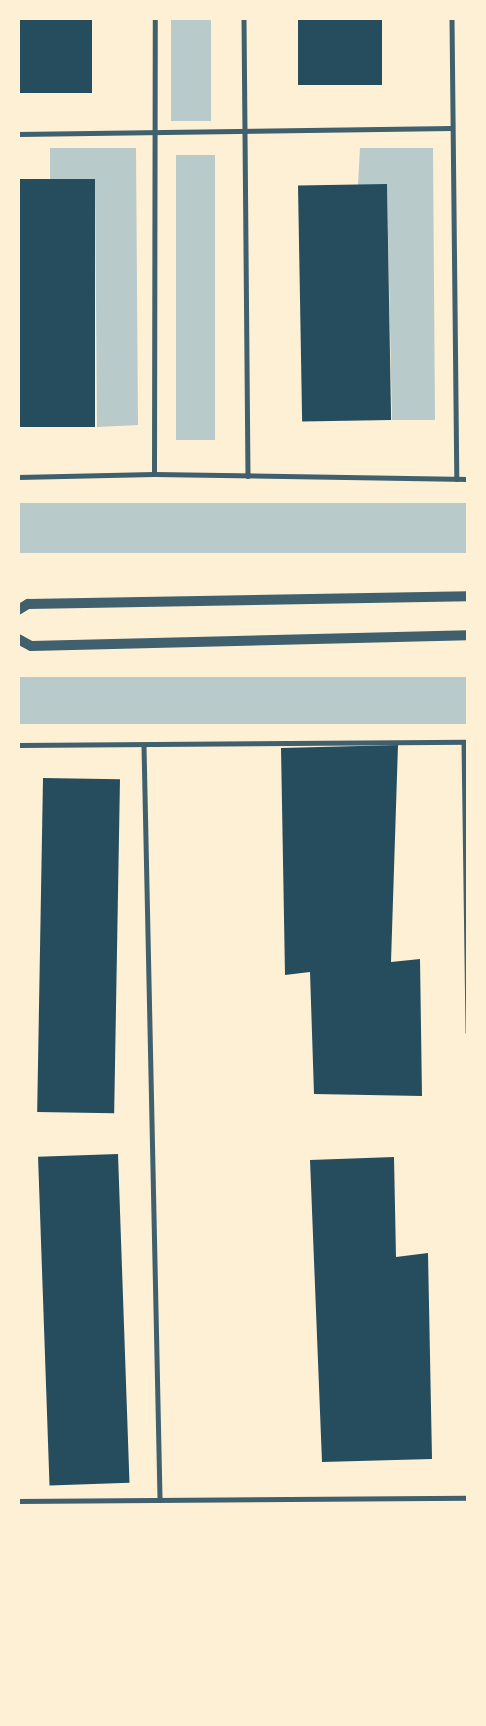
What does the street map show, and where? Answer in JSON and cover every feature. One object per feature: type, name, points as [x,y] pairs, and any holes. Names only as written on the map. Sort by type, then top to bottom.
[{"type":"street","points":[[18,610],[28,604],[468,596]]},
{"type":"street","points":[[18,639],[31,646],[468,635]]},
{"type":"lane","points":[[154,474],[155,18]]},
{"type":"lane","points":[[244,18],[248,476]]},
{"type":"lane","points":[[452,18],[457,479]]},
{"type":"lane","points":[[18,134],[452,128]]},
{"type":"lane","points":[[18,477],[154,474],[468,479]]},
{"type":"lane","points":[[18,746],[466,742],[468,1032]]},
{"type":"lane","points":[[144,746],[160,1500]]},
{"type":"lane","points":[[18,1501],[468,1498]]},
{"type":"shaded area","points":[[171,18],[211,18],[211,121],[171,121]]},
{"type":"shaded area","points":[[50,148],[136,148],[138,425],[97,427],[95,179],[50,179]]},
{"type":"shaded area","points":[[360,148],[433,148],[435,420],[392,420],[387,185],[358,185]]},
{"type":"shaded area","points":[[176,155],[215,155],[215,440],[176,440]]},
{"type":"shaded area","points":[[18,503],[468,503],[468,553],[18,553]]},
{"type":"shaded area","points":[[18,677],[468,677],[468,724],[18,724]]},
{"type":"building","points":[[18,18],[92,18],[92,93],[18,93]]},
{"type":"building","points":[[298,18],[382,18],[382,85],[298,85]]},
{"type":"building","points":[[18,179],[95,179],[95,427],[18,427]]},
{"type":"building","points":[[387,184],[391,420],[302,422],[298,186]]},
{"type":"building","points":[[398,745],[391,962],[420,959],[422,1096],[314,1094],[310,972],[285,975],[281,748]]},
{"type":"building","points":[[43,778],[120,779],[114,1113],[37,1112]]},
{"type":"building","points":[[118,1154],[129,1483],[50,1486],[38,1157]]},
{"type":"building","points":[[394,1157],[396,1257],[428,1253],[432,1459],[322,1462],[310,1160]]}]
